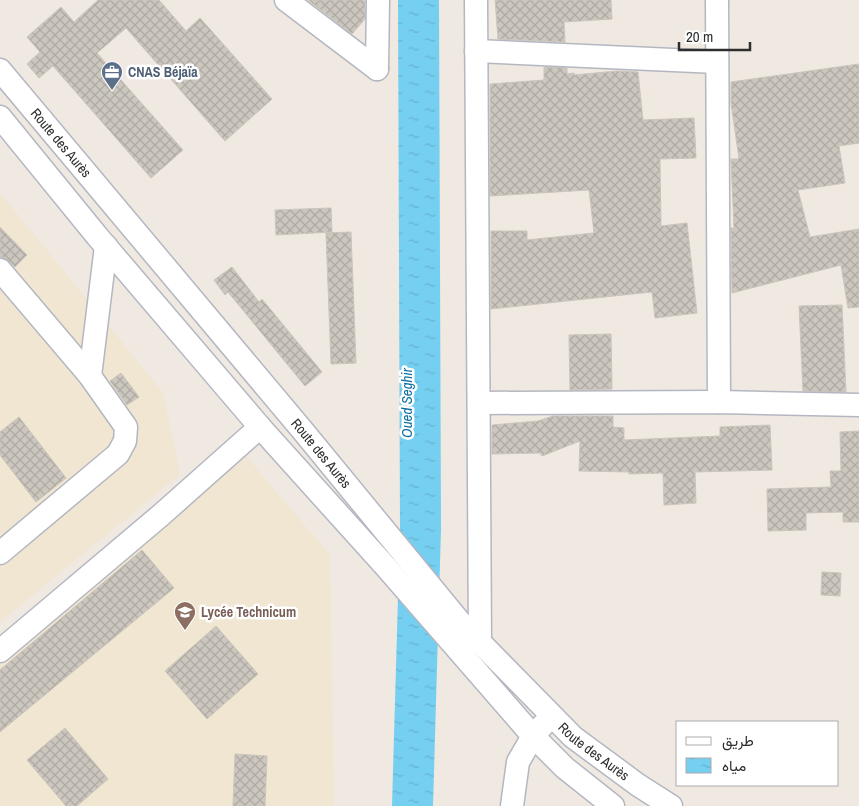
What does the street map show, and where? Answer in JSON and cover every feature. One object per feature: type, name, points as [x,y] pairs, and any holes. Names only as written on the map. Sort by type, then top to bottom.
[{"type":"street","points":[[286,0],[377,69],[378,0]]},
{"type":"street","points":[[476,0],[480,643]]},
{"type":"street","points":[[717,0],[719,402]]},
{"type":"street","points":[[476,51],[717,62]]},
{"type":"street","name":"Route des Aurès","points":[[0,70],[372,515],[532,736],[565,768],[613,806]]},
{"type":"street","name":"Route des Aurès","points":[[0,117],[106,246],[260,427],[356,533],[452,628],[480,643],[573,737],[638,786],[671,806]]},
{"type":"street","points":[[90,376],[106,246]]},
{"type":"street","points":[[0,270],[90,376],[126,427],[125,441],[118,454],[0,553]]},
{"type":"street","points":[[479,403],[719,402],[859,405]]},
{"type":"street","points":[[0,651],[161,515],[260,427]]},
{"type":"street","points":[[512,806],[518,762],[532,736],[552,716]]},
{"type":"shaded area","points":[[0,193],[163,393],[180,474],[0,622]]},
{"type":"shaded area","name":"Lycée Technicum","points":[[246,456],[330,555],[334,806],[0,806],[0,663],[79,600]]},
{"type":"water","name":"Oued Seghir","points":[[398,0],[439,0],[441,529],[433,806],[392,806],[400,528]]},
{"type":"building","points":[[98,0],[159,0],[186,31],[200,18],[272,99],[225,141],[126,28],[97,53],[183,150],[151,178],[53,66],[39,78],[27,64],[40,52],[27,37],[61,7],[74,22]]},
{"type":"building","points":[[308,0],[363,0],[365,1],[365,19],[352,34]]},
{"type":"building","points":[[495,0],[611,0],[612,19],[564,22],[565,42],[498,39]]},
{"type":"building","points":[[859,64],[859,143],[839,146],[845,183],[798,190],[810,237],[859,229],[859,307],[848,308],[841,265],[732,293],[731,228],[734,228],[731,159],[739,159],[731,103],[731,82]]},
{"type":"building","points":[[544,67],[567,68],[567,74],[574,73],[574,75],[617,71],[638,72],[643,120],[694,118],[696,158],[660,159],[661,226],[687,223],[697,313],[655,318],[652,292],[491,309],[491,231],[527,231],[527,240],[594,233],[589,190],[490,196],[490,84],[544,80]]},
{"type":"building","points":[[331,208],[332,232],[276,235],[275,210]]},
{"type":"building","points":[[0,227],[27,255],[15,267],[5,258],[0,257]]},
{"type":"building","points":[[351,232],[356,363],[331,364],[326,233]]},
{"type":"building","points":[[232,267],[259,302],[262,299],[322,372],[305,386],[228,292],[225,295],[214,280]]},
{"type":"building","points":[[842,305],[846,392],[803,391],[799,306]]},
{"type":"building","points":[[611,334],[612,389],[570,390],[569,335]]},
{"type":"building","points":[[121,373],[139,397],[127,405],[110,381]]},
{"type":"building","points":[[553,416],[613,416],[613,427],[624,428],[624,440],[720,436],[720,427],[770,425],[772,470],[695,472],[696,503],[664,505],[663,473],[629,474],[629,472],[579,471],[580,441],[542,456],[540,453],[492,454],[492,425],[538,421]]},
{"type":"building","points":[[19,417],[66,478],[36,502],[0,455],[0,432]]},
{"type":"building","points":[[859,431],[859,522],[843,522],[843,512],[806,513],[806,530],[768,531],[767,489],[831,487],[830,471],[841,471],[840,432]]},
{"type":"building","points":[[142,550],[174,588],[0,732],[0,670]]},
{"type":"building","points":[[822,572],[841,573],[840,596],[821,595]]},
{"type":"building","points":[[216,626],[258,674],[207,719],[165,671]]},
{"type":"building","points":[[65,728],[108,779],[77,806],[66,806],[27,760]]},
{"type":"building","points":[[235,754],[267,756],[265,806],[233,806]]},
{"type":"place","name":"CNAS Béjaïa","points":[[112,91]]},
{"type":"place","name":"Lycée Technicum","points":[[185,631]]}]
